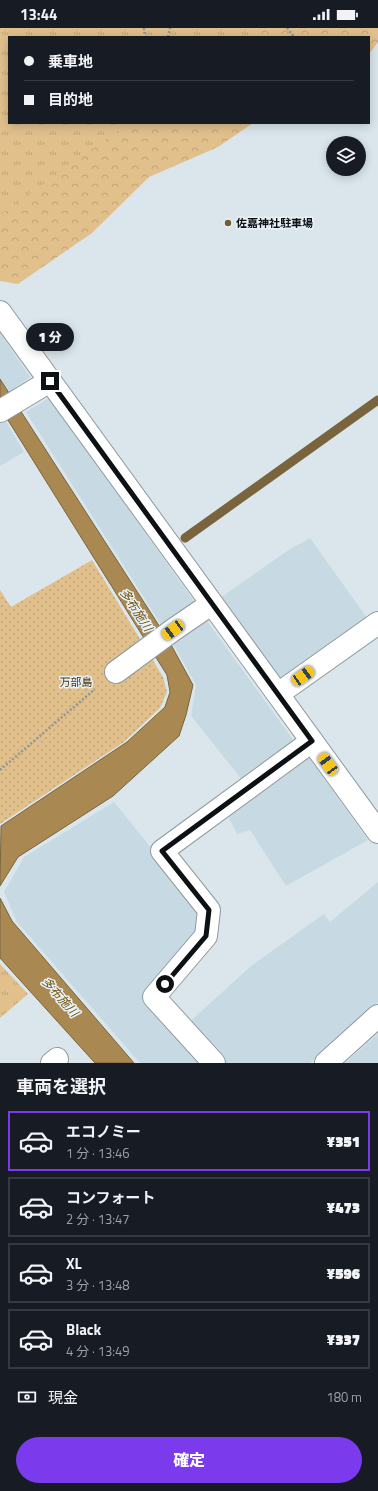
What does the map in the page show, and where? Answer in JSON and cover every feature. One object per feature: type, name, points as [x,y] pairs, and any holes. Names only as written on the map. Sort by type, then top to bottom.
[{"type":"street","points":[[0,312],[378,832]]},
{"type":"street","points":[[0,411],[50,381]]},
{"type":"street","points":[[116,672],[143,651],[211,604]]},
{"type":"street","points":[[278,694],[378,623]]},
{"type":"street","points":[[214,1063],[154,997],[206,936],[209,910],[162,851],[312,741]]},
{"type":"street","points":[[326,1063],[378,1016]]},
{"type":"path","points":[[287,28],[293,36]]},
{"type":"path","points":[[0,770],[116,672]]},
{"type":"shaded area","points":[[0,333],[30,377],[9,392],[0,378]]},
{"type":"shaded area","points":[[49,398],[196,604],[162,626],[26,412]]},
{"type":"shaded area","points":[[4,418],[24,452],[0,466],[0,421]]},
{"type":"shaded area","points":[[310,538],[370,622],[283,684],[220,598],[287,551]]},
{"type":"shaded area","points":[[207,621],[297,745],[243,781],[191,716],[196,685],[172,642]]},
{"type":"shaded area","points":[[307,755],[368,840],[286,886],[250,830],[237,834],[227,814]]},
{"type":"shaded area","points":[[114,802],[202,911],[200,933],[154,991],[184,1027],[251,966],[324,914],[330,922],[378,882],[378,1002],[310,1063],[140,1063],[17,922],[4,892],[24,857]]},
{"type":"shaded area","points":[[378,1034],[378,1063],[345,1063]]},
{"type":"green space","points":[[0,28],[355,28],[343,36],[8,36],[8,124],[219,124],[0,278]]},
{"type":"green space","points":[[255,28],[378,28],[378,42],[370,53],[370,36],[250,36]]},
{"type":"green space","points":[[128,124],[252,124],[218,147],[149,177],[92,233],[18,284],[0,281],[0,215]]},
{"type":"green space","name":"万部島","points":[[92,560],[163,677],[167,692],[160,708],[124,742],[0,824],[0,590],[11,607]]},
{"type":"green space","points":[[0,964],[28,994],[0,1018]]},
{"type":"water","name":"多布施川","points":[[0,379],[169,641],[193,685],[179,736],[113,796],[18,857],[0,886],[1,826],[127,742],[165,707],[170,692],[167,675],[6,417],[0,412]]},
{"type":"water","name":"多布施川","points":[[0,898],[12,921],[134,1063],[95,1063],[0,958]]},
{"type":"waterway","points":[[185,538],[378,400]]},
{"type":"place","name":"佐嘉神社駐車場","points":[[228,223]]},
{"type":"route","points":[[50,381],[312,741],[162,851],[209,910],[206,936],[165,984]]}]
